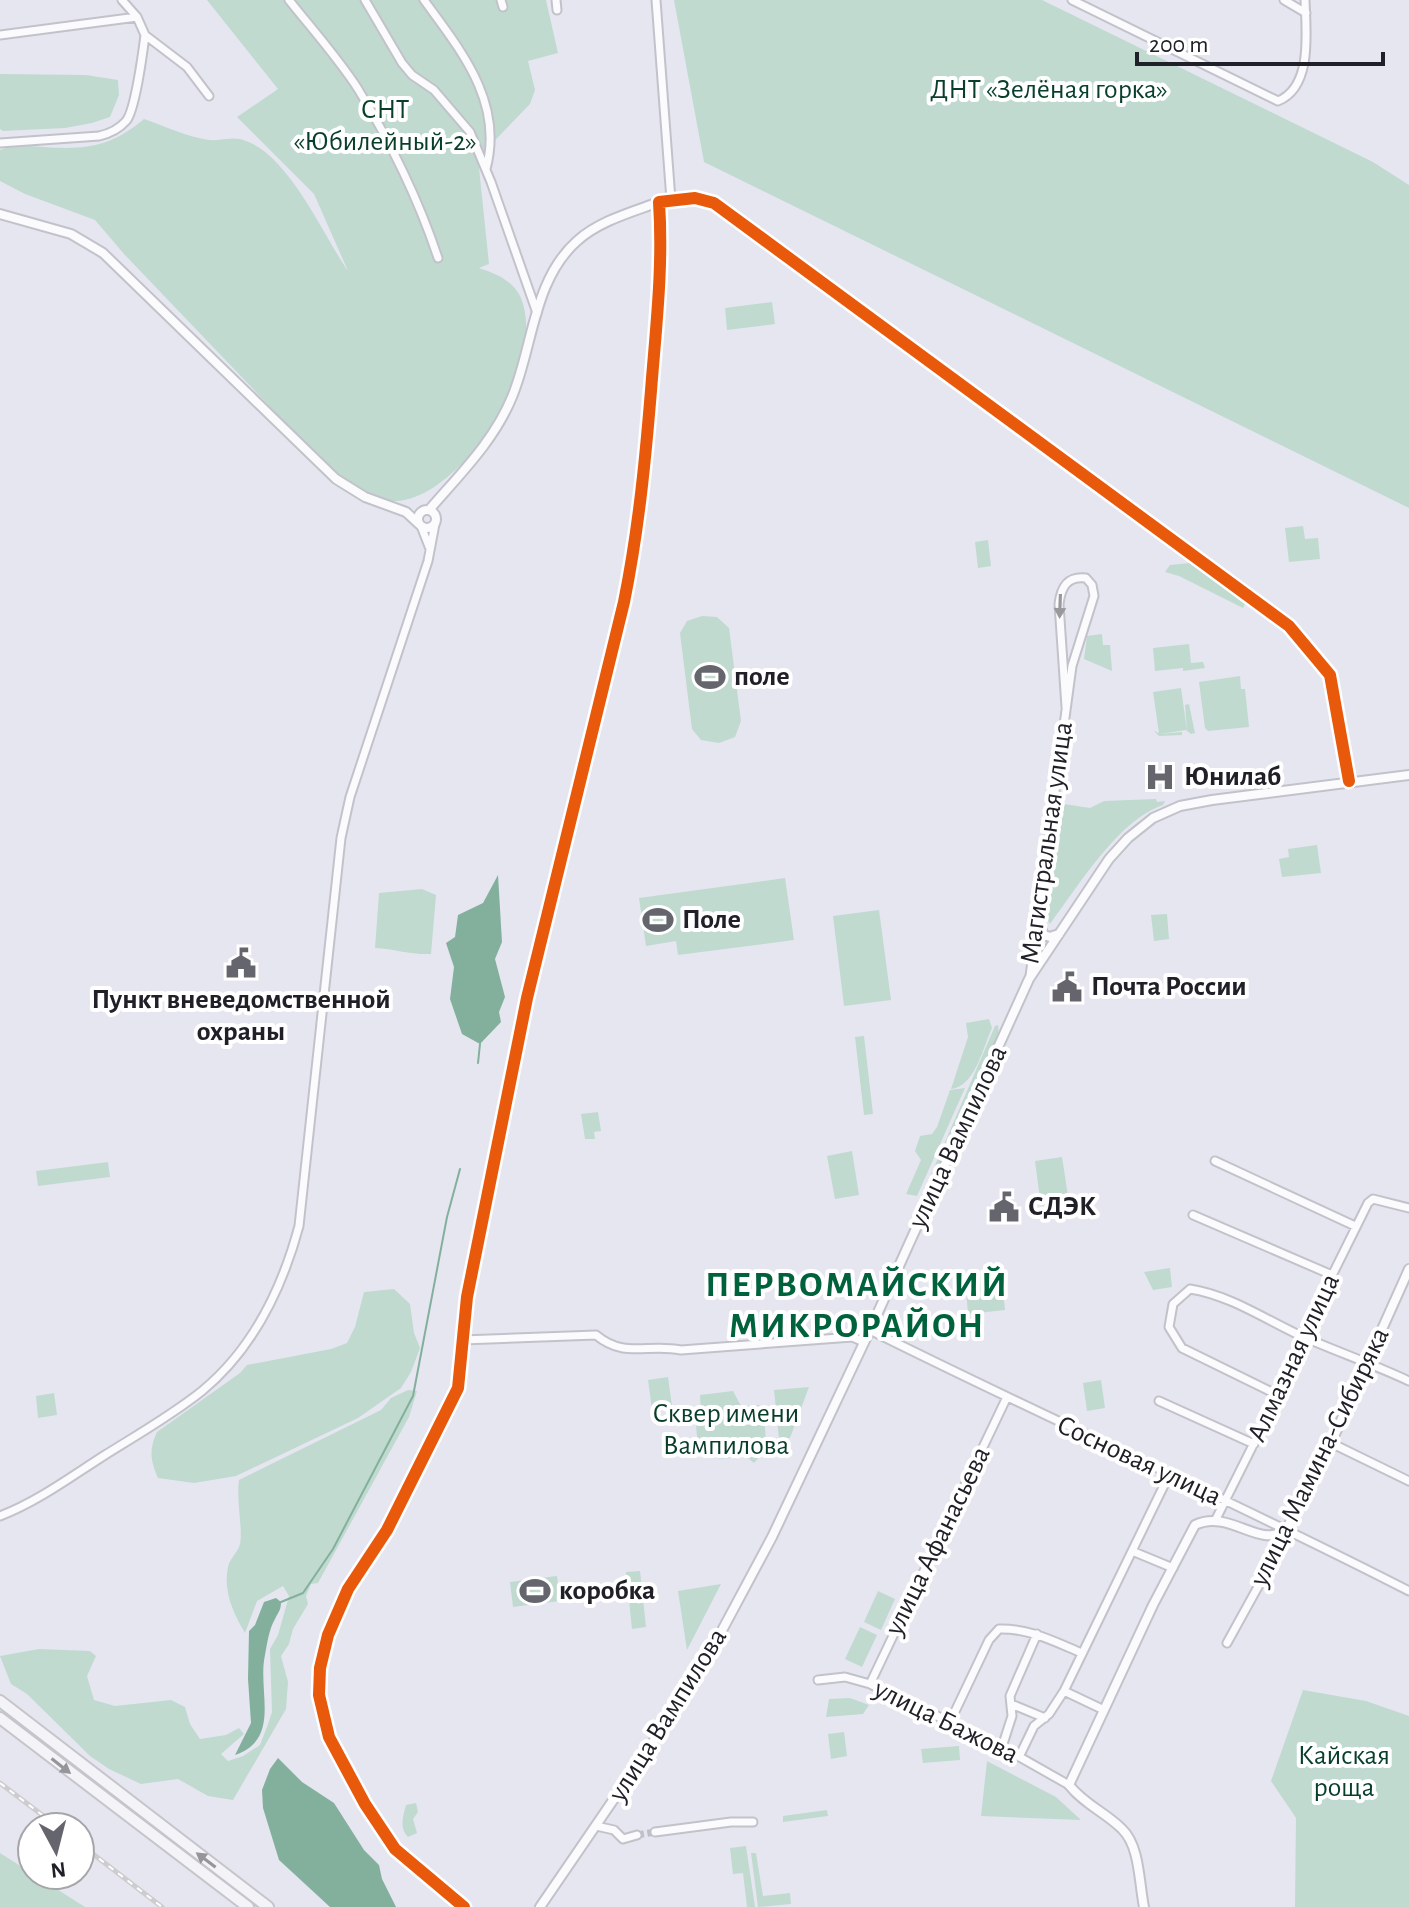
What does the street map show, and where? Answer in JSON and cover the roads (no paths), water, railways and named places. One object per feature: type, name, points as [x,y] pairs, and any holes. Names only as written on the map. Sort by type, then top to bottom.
[{"type":"main road","points":[[0,1701],[268,1907]]},
{"type":"main road","points":[[0,1718],[248,1907]]},
{"type":"street","points":[[122,0],[137,17],[145,35],[187,67],[209,96]]},
{"type":"street","points":[[289,0],[356,87],[403,170],[438,258]]},
{"type":"street","points":[[365,0],[402,63],[412,75],[434,90],[470,132],[537,313]]},
{"type":"street","points":[[424,0],[477,82],[487,105],[492,132],[486,169]]},
{"type":"street","points":[[556,0],[557,10]]},
{"type":"street","points":[[656,0],[671,200]]},
{"type":"street","points":[[1072,0],[1278,101],[1288,97],[1297,86],[1305,56],[1305,0]]},
{"type":"street","points":[[1284,0],[1306,13]]},
{"type":"street","points":[[0,35],[137,17]]},
{"type":"street","points":[[0,143],[99,136],[110,133],[128,120],[145,35]]},
{"type":"street","points":[[431,551],[419,515],[446,490],[500,423],[513,395],[545,289],[556,267],[576,241],[604,223],[659,202],[695,198],[714,203],[1289,626],[1330,675],[1349,781]]},
{"type":"street","points":[[464,1907],[395,1849],[345,1769],[329,1737],[319,1695],[320,1668],[328,1635],[348,1589],[387,1530],[458,1388],[467,1297],[527,998],[635,548],[645,468],[662,250],[659,202]]},
{"type":"street","points":[[0,214],[71,234],[103,253],[336,479],[365,497],[406,512],[420,525],[430,528],[436,521]]},
{"type":"street","points":[[0,1516],[49,1491],[201,1392],[231,1364],[253,1335],[289,1261],[299,1226],[341,838],[350,797],[431,551],[446,490]]},
{"type":"street","points":[[406,512],[426,510]]},
{"type":"street","points":[[426,510],[436,521]]},
{"type":"street","name":"Магистральная улица","points":[[1029,979],[1073,660],[1094,596],[1092,585],[1086,578],[1076,577],[1067,582],[1060,592],[1066,707]]},
{"type":"street","name":"улица Вампилова","points":[[540,1907],[696,1679],[772,1537],[870,1330],[1029,979],[1109,859],[1128,838],[1153,818],[1180,806],[1409,775]]},
{"type":"street","points":[[1038,921],[1044,935],[1059,934]]},
{"type":"street","points":[[1215,1161],[1355,1226]]},
{"type":"street","name":"Алмазная улица","points":[[1069,1785],[1195,1525],[1216,1519],[1226,1502],[1278,1395],[1302,1336],[1368,1203],[1373,1199],[1409,1208]]},
{"type":"street","points":[[1193,1215],[1332,1275]]},
{"type":"street","name":"улица Мамина-Сибиряка","points":[[1227,1643],[1275,1556],[1276,1536],[1287,1528],[1331,1443],[1407,1280],[1409,1269]]},
{"type":"street","points":[[1278,1395],[1182,1348],[1169,1327],[1173,1304],[1190,1289],[1213,1293],[1302,1336],[1368,1361],[1409,1381]]},
{"type":"street","name":"Сосновая улица","points":[[870,1330],[1006,1399],[1287,1528],[1409,1591]]},
{"type":"street","points":[[462,1340],[596,1335],[610,1347],[639,1349],[663,1346],[681,1350],[852,1337],[864,1342]]},
{"type":"street","name":"улица Афанасьева","points":[[870,1684],[1006,1399]]},
{"type":"street","points":[[1159,1401],[1254,1444]]},
{"type":"street","points":[[1331,1443],[1409,1481]]},
{"type":"street","points":[[1019,1757],[1034,1726],[1045,1718],[1064,1691],[1169,1475]]},
{"type":"street","points":[[1216,1519],[1270,1537],[1276,1536]]},
{"type":"street","points":[[1132,1551],[1173,1568]]},
{"type":"street","points":[[950,1722],[989,1640],[999,1629],[1037,1634],[1082,1653]]},
{"type":"street","points":[[1002,1747],[1012,1716],[1010,1696],[1037,1634]]},
{"type":"street","name":"улица Бажова","points":[[818,1680],[845,1677],[870,1684],[1002,1747],[1069,1785]]},
{"type":"street","points":[[1064,1691],[1104,1710]]},
{"type":"street","points":[[1011,1704],[1045,1718]]},
{"type":"street","points":[[1069,1785],[1082,1801],[1123,1829],[1132,1843],[1144,1907]]},
{"type":"street","points":[[655,1832],[753,1822]]},
{"type":"street","points":[[596,1826],[614,1830],[623,1840],[637,1835]]},
{"type":"waterway","points":[[478,1063],[480,1044]]},
{"type":"waterway","points":[[281,1602],[303,1593],[333,1549],[413,1396],[447,1217],[460,1169]]},
{"type":"tunnel","points":[[637,1835],[655,1832]]},
{"type":"railway","points":[[0,1783],[37,1811]]},
{"type":"railway","points":[[96,1856],[162,1907]]},
{"type":"place","name":"поле","points":[[710,677]]},
{"type":"place","name":"Юнилаб","points":[[1160,777]]},
{"type":"place","name":"Поле","points":[[658,920]]},
{"type":"place","name":"Пункт вневедомственной охраны","points":[[241,963]]},
{"type":"place","name":"Почта России","points":[[1067,987]]},
{"type":"place","name":"СДЭК","points":[[1004,1207]]},
{"type":"place","name":"коробка","points":[[535,1591]]},
{"type":"district","name":"ПЕРВОМАЙСКИЙ МИКРОРАЙОН","points":[[857,1306]]},
{"type":"park label","name":"ДНТ «Зелёная горка»","points":[[1049,90]]},
{"type":"park label","name":"СНТ «Юбилейный-2»","points":[[385,126]]},
{"type":"park label","name":"Сквер имени Вампилова","points":[[726,1430]]},
{"type":"park label","name":"Кайская роща","points":[[1344,1772]]}]
